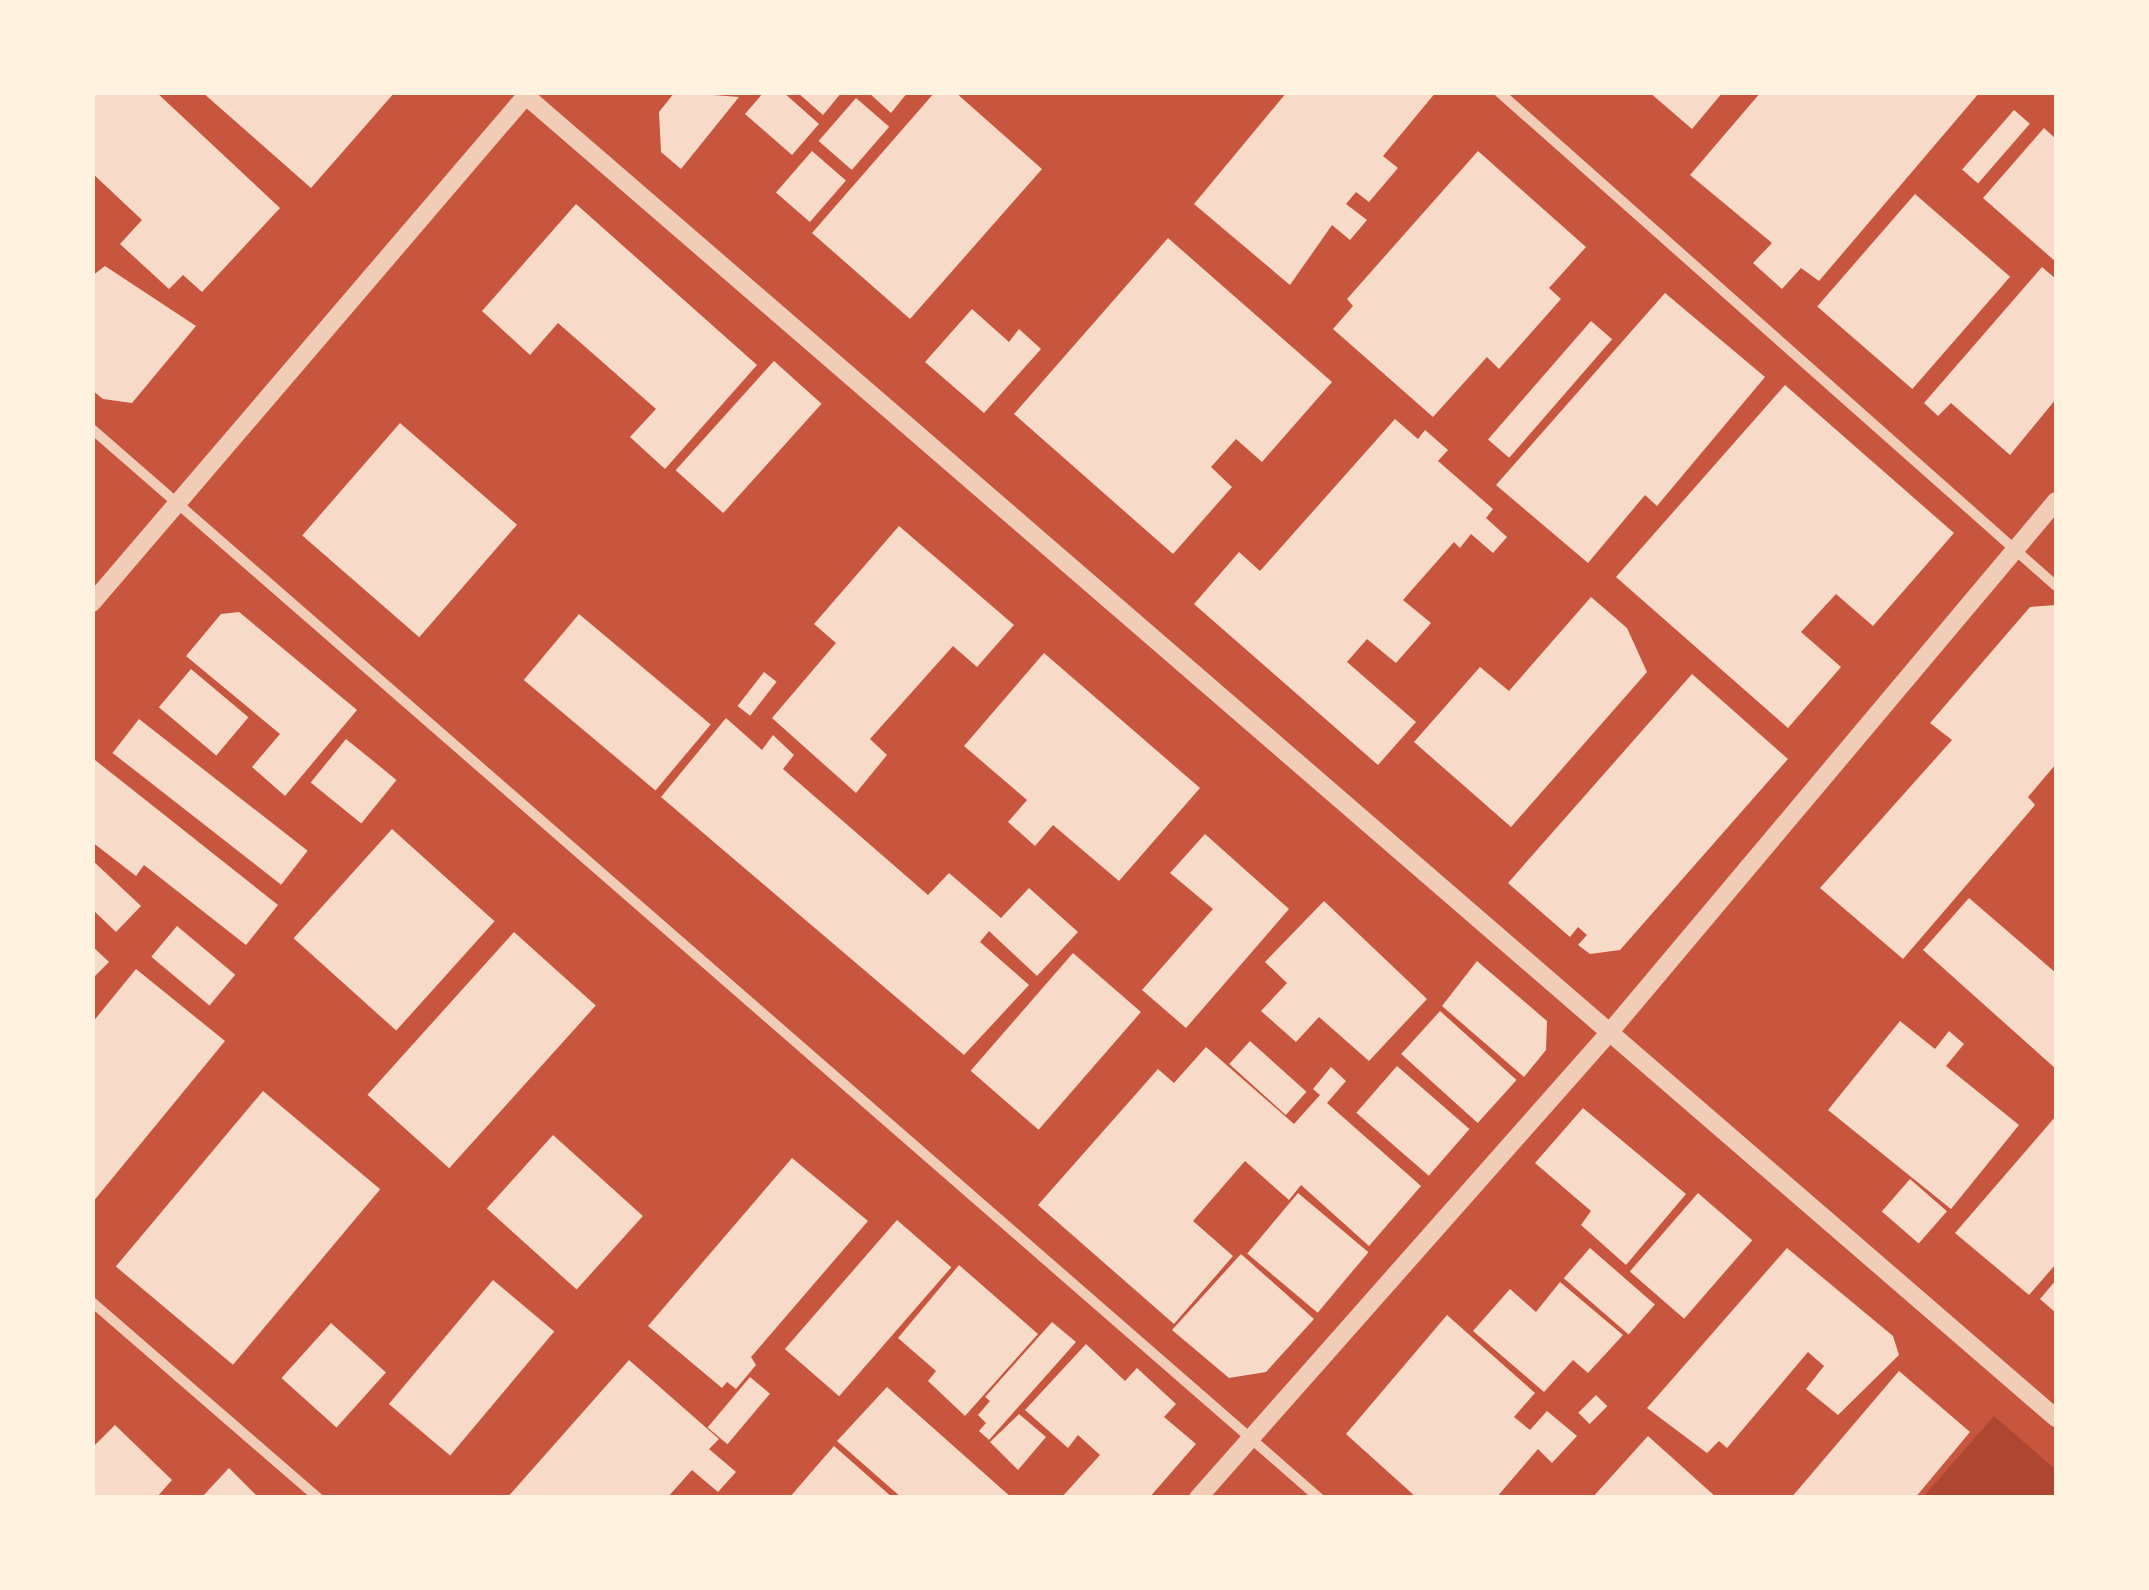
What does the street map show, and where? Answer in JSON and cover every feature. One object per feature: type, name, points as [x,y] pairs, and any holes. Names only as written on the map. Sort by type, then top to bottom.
[{"type":"street","points":[[1499,92],[2056,586]]},
{"type":"street","points":[[92,603],[525,94],[2056,1418]]},
{"type":"street","points":[[92,429],[1319,1498]]},
{"type":"street","points":[[1198,1498],[1609,1033],[2056,501]]},
{"type":"street","points":[[92,1302],[318,1498]]},
{"type":"shaded area","points":[[1994,1416],[2056,1470],[2056,1497],[1923,1497]]},
{"type":"building","points":[[92,92],[156,92],[280,208],[202,292],[183,275],[169,289],[120,244],[142,220],[92,173]]},
{"type":"building","points":[[202,92],[395,92],[311,188]]},
{"type":"building","points":[[675,92],[739,97],[681,169],[661,152],[659,112]]},
{"type":"building","points":[[764,92],[783,92],[819,124],[792,155],[745,114]]},
{"type":"building","points":[[797,92],[842,92],[823,115]]},
{"type":"building","points":[[868,92],[908,92],[891,113]]},
{"type":"building","points":[[935,92],[955,92],[1042,169],[910,319],[812,233]]},
{"type":"building","points":[[1287,92],[1436,92],[1383,156],[1398,168],[1369,202],[1356,192],[1346,204],[1367,220],[1350,240],[1332,225],[1290,285],[1194,204]]},
{"type":"building","points":[[1649,92],[1723,92],[1692,129]]},
{"type":"building","points":[[1761,92],[1980,92],[1819,281],[1801,268],[1782,289],[1753,263],[1772,243],[1690,175]]},
{"type":"building","points":[[856,98],[889,127],[852,170],[819,141]]},
{"type":"building","points":[[2014,110],[2030,124],[1978,183],[1962,170]]},
{"type":"building","points":[[2044,128],[2056,139],[2056,262],[1983,198]]},
{"type":"building","points":[[812,151],[846,181],[810,222],[776,193]]},
{"type":"building","points":[[1478,151],[1586,247],[1549,288],[1561,299],[1499,369],[1487,357],[1433,417],[1333,329],[1353,306],[1347,299]]},
{"type":"building","points":[[1915,194],[2010,277],[1912,389],[1817,306]]},
{"type":"building","points":[[576,204],[757,365],[665,469],[630,437],[656,409],[558,323],[530,355],[482,311]]},
{"type":"building","points":[[1168,238],[1332,382],[1262,462],[1236,439],[1211,467],[1232,487],[1173,554],[1014,414]]},
{"type":"building","points":[[105,266],[196,326],[132,403],[103,399],[92,390],[92,276]]},
{"type":"building","points":[[2042,267],[2056,279],[2056,399],[2010,455],[1951,403],[1938,416],[1924,403]]},
{"type":"building","points":[[1665,293],[1765,377],[1657,506],[1645,495],[1588,563],[1496,485]]},
{"type":"building","points":[[972,309],[1009,342],[1019,329],[1041,349],[984,413],[925,362]]},
{"type":"building","points":[[1591,321],[1612,339],[1509,458],[1488,439]]},
{"type":"building","points":[[774,361],[822,404],[723,513],[676,470]]},
{"type":"building","points":[[1785,385],[1954,533],[1873,626],[1836,594],[1801,632],[1841,667],[1788,728],[1616,577]]},
{"type":"building","points":[[1395,419],[1418,439],[1425,430],[1448,450],[1438,461],[1493,509],[1486,518],[1507,537],[1493,553],[1471,534],[1460,548],[1454,542],[1403,600],[1431,623],[1396,663],[1367,639],[1347,662],[1416,722],[1378,765],[1194,604],[1239,552],[1260,571]]},
{"type":"building","points":[[400,423],[517,525],[419,637],[302,535]]},
{"type":"building","points":[[899,526],[1014,625],[977,667],[953,646],[870,739],[887,755],[856,793],[772,718],[836,643],[814,624]]},
{"type":"building","points":[[1591,597],[1627,628],[1647,672],[1511,827],[1414,742],[1480,667],[1509,691]]},
{"type":"building","points":[[2056,605],[2056,764],[2028,797],[2035,805],[1903,959],[1820,888],[1952,740],[1930,723],[2030,607]]},
{"type":"building","points":[[239,612],[357,710],[285,796],[252,767],[280,734],[186,656],[221,614]]},
{"type":"building","points":[[579,614],[711,725],[655,790],[524,680]]},
{"type":"building","points":[[1044,653],[1200,788],[1119,881],[1053,825],[1035,846],[1008,822],[1027,800],[964,746]]},
{"type":"building","points":[[191,669],[248,717],[216,756],[159,707]]},
{"type":"building","points":[[764,672],[777,682],[750,716],[738,706]]},
{"type":"building","points":[[1692,674],[1788,759],[1620,950],[1590,954],[1578,945],[1587,935],[1578,927],[1570,937],[1508,883]]},
{"type":"building","points":[[726,718],[762,750],[773,735],[794,755],[783,769],[928,895],[949,873],[1001,918],[1029,888],[1078,932],[1037,976],[989,931],[980,942],[1029,985],[964,1055],[661,797]]},
{"type":"building","points":[[139,719],[308,851],[281,885],[113,753]]},
{"type":"building","points":[[346,739],[397,780],[361,823],[311,783]]},
{"type":"building","points":[[95,760],[278,905],[246,945],[144,865],[136,876],[92,842]]},
{"type":"building","points":[[392,829],[495,921],[396,1031],[294,938]]},
{"type":"building","points":[[1205,834],[1289,909],[1186,1028],[1142,990],[1213,909],[1170,873]]},
{"type":"building","points":[[92,860],[141,906],[116,932],[92,909]]},
{"type":"building","points":[[1969,898],[2056,973],[2056,1069],[1923,950]]},
{"type":"building","points":[[1324,901],[1427,999],[1369,1061],[1319,1017],[1296,1042],[1261,1011],[1287,983],[1265,962]]},
{"type":"building","points":[[177,926],[235,975],[210,1005],[151,957]]},
{"type":"building","points":[[514,932],[596,1006],[449,1168],[367,1095]]},
{"type":"building","points":[[92,946],[109,962],[92,979]]},
{"type":"building","points":[[1073,953],[1141,1012],[1039,1130],[971,1071]]},
{"type":"building","points":[[1477,961],[1547,1021],[1546,1050],[1524,1077],[1442,1006]]},
{"type":"building","points":[[136,969],[225,1041],[92,1203],[92,1023]]},
{"type":"building","points":[[1440,1011],[1517,1080],[1478,1123],[1401,1054]]},
{"type":"building","points":[[1900,1021],[1935,1049],[1949,1031],[1964,1044],[1946,1066],[2019,1125],[1951,1209],[1828,1110]]},
{"type":"building","points":[[1250,1041],[1306,1092],[1286,1115],[1229,1064]]},
{"type":"building","points":[[1206,1047],[1294,1124],[1320,1095],[1313,1089],[1331,1067],[1346,1081],[1327,1103],[1421,1186],[1369,1246],[1301,1185],[1289,1200],[1245,1161],[1193,1221],[1233,1256],[1174,1324],[1038,1205],[1158,1069],[1174,1083]]},
{"type":"building","points":[[1397,1066],[1469,1129],[1429,1176],[1356,1113]]},
{"type":"building","points":[[263,1091],[380,1189],[233,1365],[116,1266]]},
{"type":"building","points":[[1583,1108],[1686,1194],[1626,1265],[1581,1225],[1591,1211],[1535,1163]]},
{"type":"building","points":[[2056,1116],[2056,1264],[2029,1295],[1955,1233]]},
{"type":"building","points":[[553,1135],[643,1216],[577,1290],[487,1209]]},
{"type":"building","points":[[792,1158],[868,1221],[751,1357],[756,1365],[736,1389],[727,1382],[722,1388],[648,1326]]},
{"type":"building","points":[[1910,1179],[1947,1211],[1919,1244],[1882,1211]]},
{"type":"building","points":[[1298,1193],[1368,1252],[1318,1313],[1247,1254]]},
{"type":"building","points":[[1698,1193],[1752,1240],[1684,1319],[1630,1271]]},
{"type":"building","points":[[897,1220],[951,1267],[839,1396],[785,1349]]},
{"type":"building","points":[[1590,1248],[1655,1304],[1629,1335],[1564,1278]]},
{"type":"building","points":[[1787,1248],[1893,1336],[1899,1355],[1838,1415],[1806,1389],[1824,1366],[1808,1352],[1727,1448],[1719,1441],[1707,1453],[1647,1408]]},
{"type":"building","points":[[1241,1254],[1314,1319],[1266,1372],[1229,1378],[1172,1330]]},
{"type":"building","points":[[959,1265],[1038,1334],[965,1416],[928,1381],[936,1371],[898,1338]]},
{"type":"building","points":[[493,1280],[554,1331],[450,1456],[389,1404]]},
{"type":"building","points":[[2056,1280],[2056,1313],[2040,1299]]},
{"type":"building","points":[[1560,1282],[1623,1335],[1588,1373],[1573,1360],[1544,1392],[1473,1331],[1510,1289],[1536,1312]]},
{"type":"building","points":[[1447,1315],[1535,1393],[1514,1417],[1530,1430],[1547,1411],[1577,1436],[1552,1463],[1538,1449],[1496,1498],[1417,1498],[1346,1434]]},
{"type":"building","points":[[1052,1322],[1076,1342],[989,1440],[979,1431],[986,1423],[978,1415],[990,1401],[985,1397]]},
{"type":"building","points":[[331,1323],[386,1373],[336,1428],[281,1378]]},
{"type":"building","points":[[1086,1344],[1125,1381],[1137,1368],[1176,1404],[1164,1417],[1196,1444],[1149,1498],[1061,1498],[1100,1455],[1078,1435],[1068,1448],[1025,1410]]},
{"type":"building","points":[[629,1360],[719,1439],[709,1449],[736,1472],[718,1492],[692,1470],[667,1498],[507,1498]]},
{"type":"building","points":[[1899,1371],[1970,1432],[1915,1498],[1791,1498]]},
{"type":"building","points":[[750,1377],[770,1394],[727,1444],[708,1428]]},
{"type":"building","points":[[887,1387],[1012,1498],[902,1498],[837,1441]]},
{"type":"building","points":[[1596,1395],[1607,1406],[1590,1424],[1578,1413]]},
{"type":"building","points":[[1019,1414],[1046,1437],[1018,1470],[990,1442]]},
{"type":"building","points":[[115,1425],[172,1480],[156,1498],[92,1498],[92,1448]]},
{"type":"building","points":[[1648,1436],[1717,1498],[1592,1498]]},
{"type":"building","points":[[834,1446],[893,1498],[789,1498]]},
{"type":"building","points":[[229,1468],[259,1498],[201,1498]]}]
